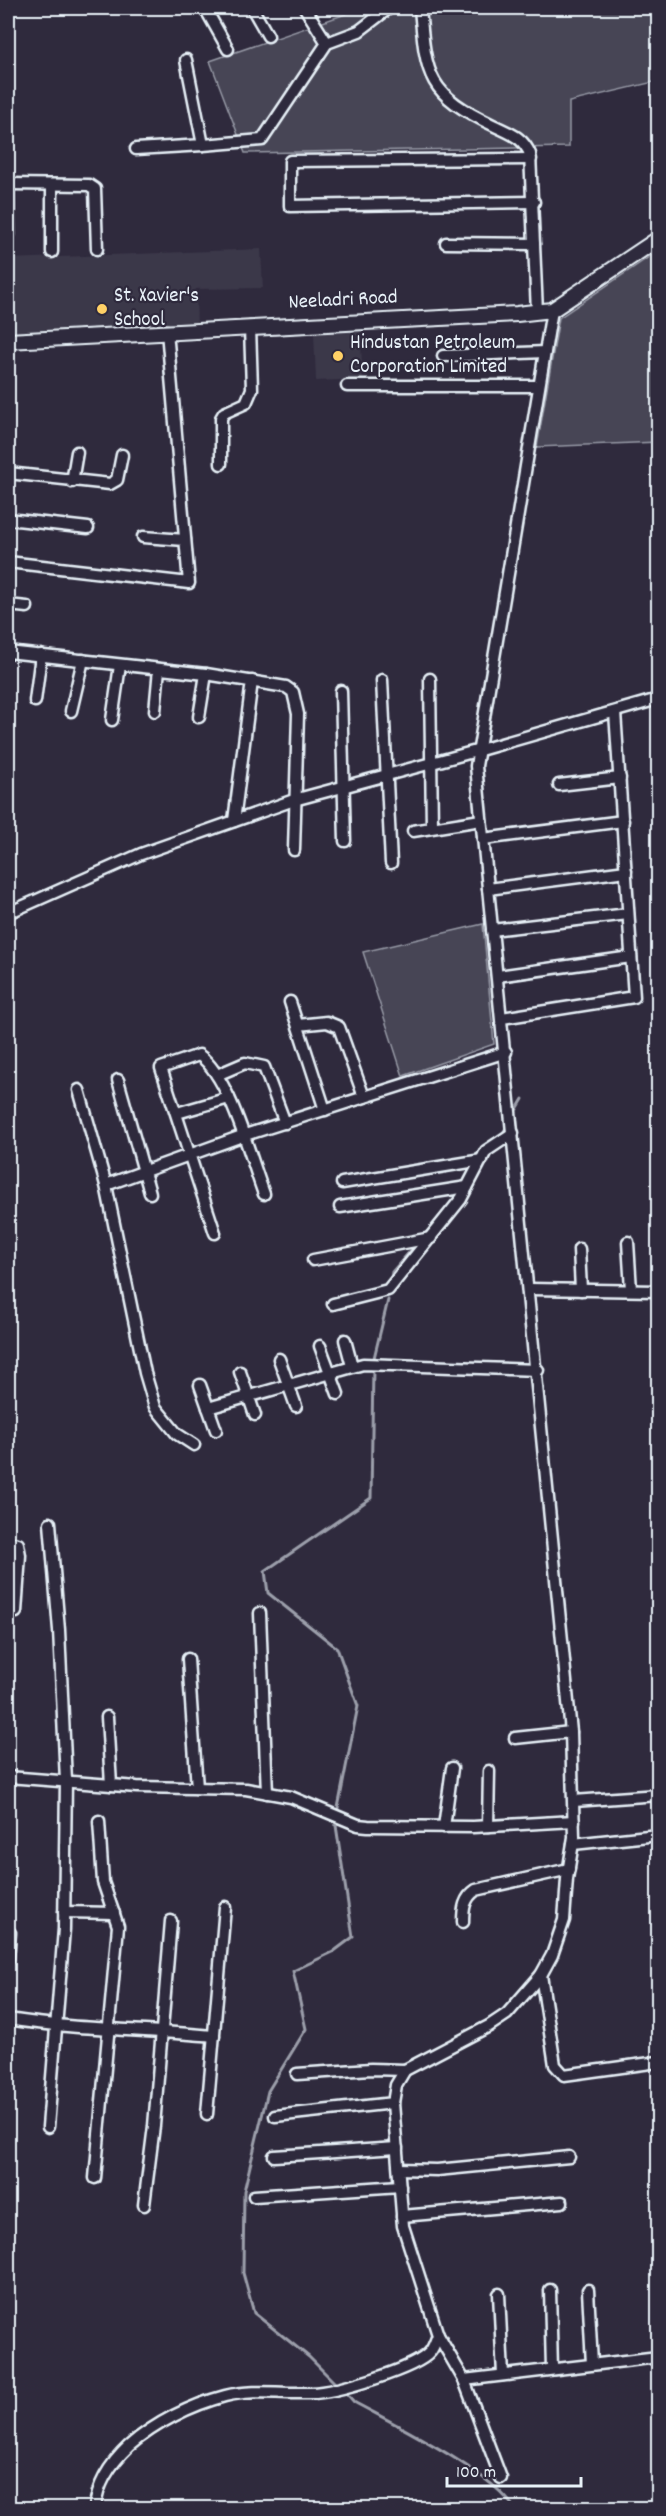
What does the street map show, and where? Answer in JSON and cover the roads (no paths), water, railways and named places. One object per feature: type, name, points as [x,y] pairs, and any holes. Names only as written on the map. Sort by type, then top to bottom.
[{"type":"main road","name":"Neeladri Road","points":[[8,341],[552,310],[658,239]]},
{"type":"street","points":[[205,8],[228,49]]},
{"type":"street","points":[[252,8],[268,36]]},
{"type":"street","points":[[305,8],[327,43]]},
{"type":"street","points":[[136,148],[262,140],[327,43],[359,31],[389,8]]},
{"type":"street","points":[[420,8],[424,59],[436,85],[474,116],[516,136],[526,146],[531,159],[534,202],[537,312]]},
{"type":"street","points":[[186,60],[203,145]]},
{"type":"street","points":[[531,159],[290,161],[290,206],[534,202]]},
{"type":"street","points":[[9,235],[8,184],[89,185],[95,189],[97,249]]},
{"type":"street","points":[[52,185],[52,252]]},
{"type":"street","points":[[446,243],[534,244]]},
{"type":"street","points":[[297,2074],[371,2069],[405,2070],[489,2026],[512,2009],[541,1974],[559,1940],[564,1920],[574,1821],[571,1732],[538,1370],[517,1197],[506,1052],[477,766],[552,310]]},
{"type":"street","points":[[221,464],[221,418],[224,413],[246,404],[252,389],[250,327]]},
{"type":"street","points":[[8,562],[189,583],[167,331]]},
{"type":"street","points":[[443,356],[545,352]]},
{"type":"street","points":[[347,386],[539,386]]},
{"type":"street","points":[[72,482],[77,452]]},
{"type":"street","points":[[8,473],[72,482],[110,484],[117,480],[122,455]]},
{"type":"street","points":[[8,519],[88,528]]},
{"type":"street","points":[[143,537],[185,540]]},
{"type":"street","points":[[8,605],[27,607]]},
{"type":"street","points":[[8,652],[206,674],[286,687],[293,692],[297,701],[294,850]]},
{"type":"street","points":[[35,701],[41,655]]},
{"type":"street","points":[[71,711],[83,660]]},
{"type":"street","points":[[112,720],[120,664]]},
{"type":"street","points":[[155,711],[159,669]]},
{"type":"street","points":[[199,717],[206,674]]},
{"type":"street","points":[[430,679],[432,827]]},
{"type":"street","points":[[382,680],[391,862]]},
{"type":"street","points":[[234,821],[252,681]]},
{"type":"street","points":[[341,691],[345,841]]},
{"type":"street","points":[[8,913],[130,858],[294,800],[658,699]]},
{"type":"street","points":[[502,1018],[634,997],[615,712]]},
{"type":"street","points":[[559,785],[620,778]]},
{"type":"street","points":[[413,831],[481,820]]},
{"type":"street","points":[[483,839],[623,821]]},
{"type":"street","points":[[488,889],[626,871]]},
{"type":"street","points":[[492,930],[628,914]]},
{"type":"street","points":[[498,976],[631,957]]},
{"type":"street","points":[[290,1002],[325,1110]]},
{"type":"street","points":[[298,1025],[327,1022],[339,1027],[364,1097]]},
{"type":"street","points":[[106,1185],[242,1136],[506,1052]]},
{"type":"street","points":[[215,1233],[161,1068],[199,1056],[210,1064],[229,1098],[264,1194]]},
{"type":"street","points":[[216,1075],[245,1063],[264,1067],[285,1123]]},
{"type":"street","points":[[118,1080],[150,1193]]},
{"type":"street","points":[[79,1090],[106,1185],[145,1373],[155,1407],[177,1434],[194,1445]]},
{"type":"street","points":[[177,1113],[229,1098]]},
{"type":"street","points":[[333,1304],[388,1290],[431,1238],[492,1146],[513,1133]]},
{"type":"street","points":[[342,1183],[481,1161]]},
{"type":"street","points":[[340,1207],[464,1187]]},
{"type":"street","points":[[313,1260],[431,1238]]},
{"type":"street","points":[[628,1242],[631,1290]]},
{"type":"street","points":[[579,1249],[581,1290]]},
{"type":"street","points":[[529,1289],[658,1291]]},
{"type":"street","points":[[345,1340],[352,1366]]},
{"type":"street","points":[[321,1346],[328,1372],[338,1394]]},
{"type":"street","points":[[279,1359],[296,1406]]},
{"type":"street","points":[[208,1408],[328,1372],[376,1363],[413,1368],[538,1370]]},
{"type":"street","points":[[240,1372],[255,1416]]},
{"type":"street","points":[[200,1385],[216,1430]]},
{"type":"street","points":[[48,2127],[64,1912],[66,1782],[58,1619],[50,1523]]},
{"type":"street","points":[[8,1542],[18,1544],[20,1555],[16,1612]]},
{"type":"street","points":[[260,1613],[267,1792]]},
{"type":"street","points":[[188,1659],[197,1788]]},
{"type":"street","points":[[107,1717],[111,1785]]},
{"type":"street","points":[[515,1738],[571,1732]]},
{"type":"street","points":[[444,1827],[452,1768]]},
{"type":"street","points":[[488,1826],[489,1771]]},
{"type":"street","points":[[8,1777],[111,1785],[267,1792],[291,1797],[352,1822],[369,1826],[488,1826],[574,1821]]},
{"type":"street","points":[[574,1801],[658,1795]]},
{"type":"street","points":[[94,2178],[118,1926],[103,1882],[99,1821]]},
{"type":"street","points":[[573,1844],[658,1836]]},
{"type":"street","points":[[463,1922],[463,1906],[469,1894],[476,1890],[569,1869]]},
{"type":"street","points":[[207,2114],[225,1907]]},
{"type":"street","points":[[64,1912],[114,1912]]},
{"type":"street","points":[[144,2205],[154,2126],[171,1921]]},
{"type":"street","points":[[8,1959],[10,1934]]},
{"type":"street","points":[[541,1974],[555,2065],[564,2075],[658,2062]]},
{"type":"street","points":[[8,2019],[57,2027],[150,2032],[161,2030],[214,2036]]},
{"type":"street","points":[[405,2070],[396,2085],[393,2103],[403,2226],[438,2335],[464,2380],[501,2478]]},
{"type":"street","points":[[275,2116],[393,2103]]},
{"type":"street","points":[[274,2156],[397,2148]]},
{"type":"street","points":[[399,2169],[437,2170],[569,2157]]},
{"type":"street","points":[[254,2196],[400,2186]]},
{"type":"street","points":[[402,2216],[562,2202]]},
{"type":"street","points":[[550,2290],[552,2368]]},
{"type":"street","points":[[588,2290],[592,2364]]},
{"type":"street","points":[[499,2294],[503,2375]]},
{"type":"street","points":[[95,2508],[101,2483],[123,2452],[151,2429],[186,2410],[242,2393],[312,2393],[349,2387],[417,2360],[430,2352],[438,2335]]},
{"type":"street","points":[[464,2380],[658,2357]]},
{"type":"waterway","points":[[517,1109],[523,1099]]},
{"type":"waterway","points":[[485,1163],[492,1152]]},
{"type":"waterway","points":[[426,1233],[454,1200]]},
{"type":"waterway","points":[[391,1278],[392,1272],[413,1248]]},
{"type":"waterway","points":[[374,1358],[388,1300]]},
{"type":"waterway","points":[[337,1813],[358,1706],[337,1648],[268,1593],[265,1571],[371,1498],[373,1368]]},
{"type":"waterway","points":[[335,1819],[353,1937],[333,1952],[293,1971],[306,2029],[268,2091],[244,2191],[243,2273],[254,2313],[309,2357],[335,2383]]},
{"type":"waterway","points":[[347,2394],[354,2402],[464,2464],[485,2479],[514,2508]]},
{"type":"place","name":"St. Xavier's School","points":[[102,309]]},
{"type":"place","name":"Hindustan Petroleum Corporation Limited","points":[[338,356]]}]
